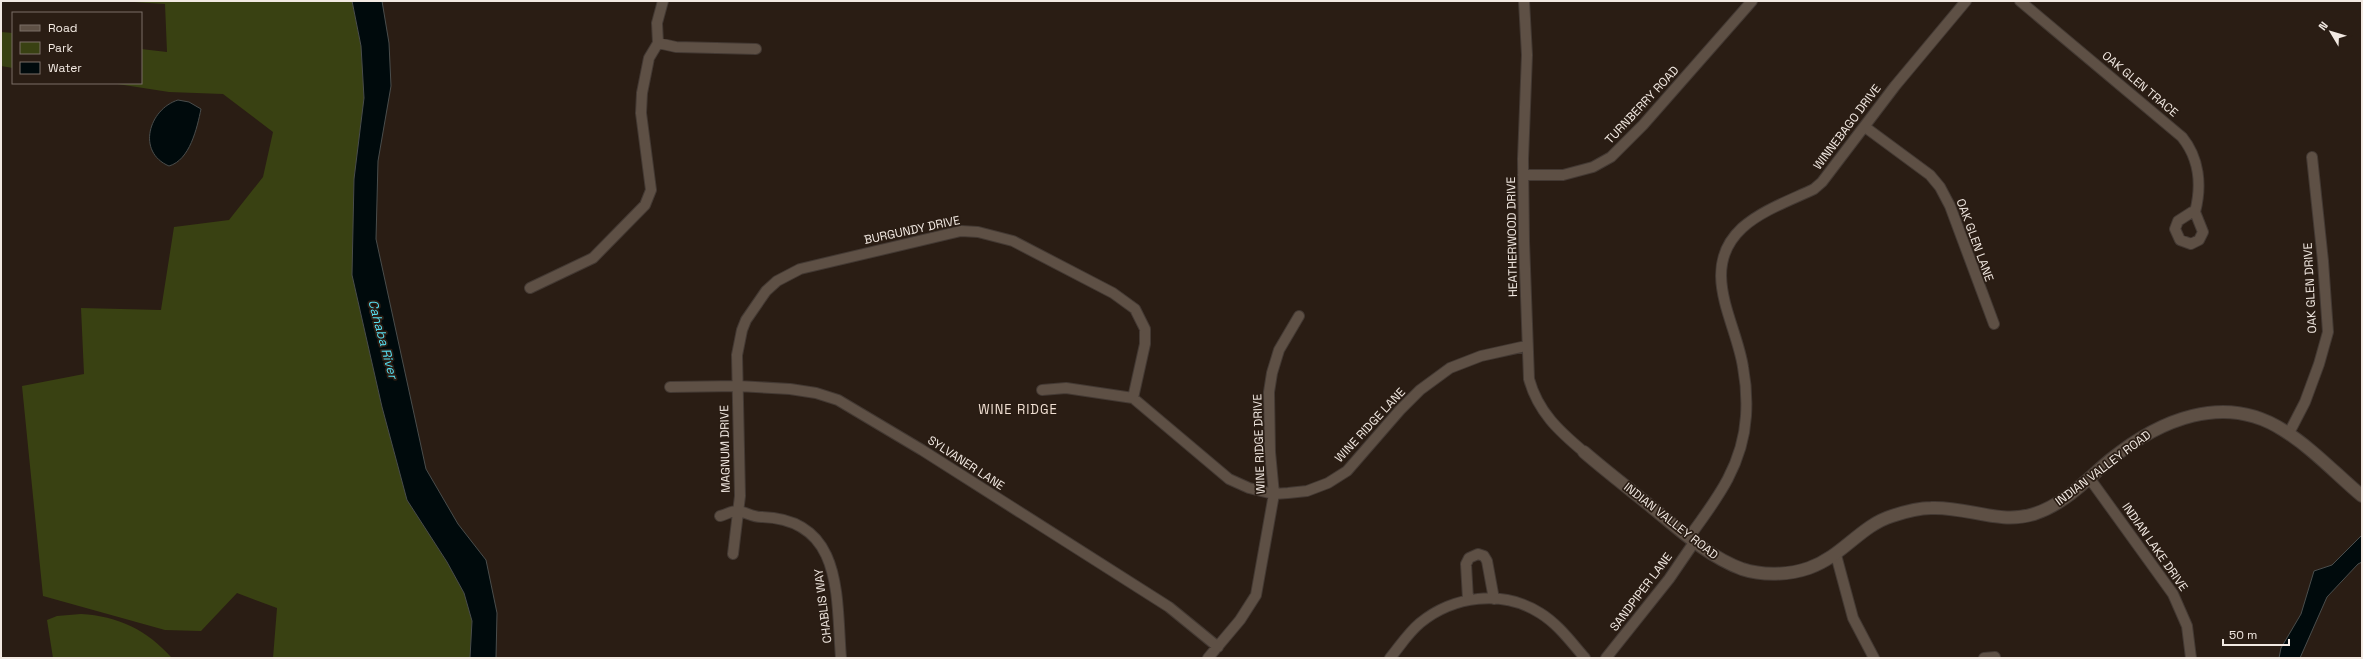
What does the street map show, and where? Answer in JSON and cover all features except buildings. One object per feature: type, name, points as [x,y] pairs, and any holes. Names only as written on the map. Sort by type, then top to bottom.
[{"type":"street","points":[[530,288],[593,258],[645,205],[651,190],[642,113],[642,93],[649,58],[658,43],[657,23],[663,1]]},
{"type":"street","name":"HEATHERWOOD DRIVE","points":[[1524,1],[1527,55],[1523,174],[1526,346],[1529,379],[1535,398],[1549,420],[1584,452]]},
{"type":"street","name":"TURNBERRY ROAD","points":[[1523,174],[1563,175],[1592,167],[1611,157],[1643,125],[1752,1]]},
{"type":"street","name":"WINNEBAGO DRIVE","points":[[1692,539],[1723,491],[1736,462],[1746,415],[1743,367],[1720,286],[1726,251],[1738,233],[1752,220],[1814,188],[1822,182],[1865,128],[1895,86],[1966,1]]},
{"type":"street","name":"OAK GLEN TRACE","points":[[2020,1],[2182,137],[2190,150],[2197,170],[2197,202],[2195,212]]},
{"type":"street","points":[[658,43],[676,47],[756,49]]},
{"type":"street","name":"OAK GLEN LANE","points":[[1865,128],[1930,175],[1942,191],[1950,206],[1994,324]]},
{"type":"street","name":"OAK GLEN DRIVE","points":[[2289,434],[2305,402],[2319,364],[2328,332],[2324,268],[2312,157]]},
{"type":"street","name":"BURGUNDY DRIVE","points":[[738,386],[738,354],[744,325],[766,290],[777,281],[800,269],[961,231],[978,232],[1013,241],[1113,293],[1135,309],[1145,329],[1145,344],[1133,398]]},
{"type":"street","name":"WINE RIDGE DRIVE","points":[[1208,658],[1240,620],[1256,595],[1274,494],[1270,452],[1269,392],[1272,373],[1279,350],[1299,316]]},
{"type":"street","name":"WINE RIDGE LANE","points":[[1133,398],[1229,479],[1249,488],[1274,494],[1307,491],[1328,483],[1347,471],[1400,410],[1420,390],[1450,368],[1486,354],[1526,346]]},
{"type":"street","name":"SYLVANER LANE","points":[[670,387],[738,386],[790,389],[816,393],[838,400],[910,443],[1169,607],[1218,647]]},
{"type":"street","name":"MAGNUM DRIVE","points":[[733,554],[736,511],[740,496],[738,386]]},
{"type":"street","points":[[1042,390],[1066,388],[1133,398]]},
{"type":"street","name":"INDIAN VALLEY ROAD","points":[[1584,452],[1692,539],[1727,562],[1744,570],[1761,572],[1791,573],[1808,568],[1836,555],[1869,528],[1896,514],[1932,508],[2008,518],[2031,515],[2058,503],[2090,479],[2137,439],[2160,426],[2192,415],[2206,413],[2236,413],[2266,421],[2289,434],[2362,496]]},
{"type":"street","name":"INDIAN LAKE DRIVE","points":[[2090,479],[2173,594],[2187,626],[2191,658]]},
{"type":"street","points":[[720,516],[736,511]]},
{"type":"street","name":"CHABLIS WAY","points":[[736,511],[753,517],[774,517],[790,521],[800,525],[817,539],[830,560],[836,588],[842,658]]},
{"type":"street","name":"SANDPIPER LANE","points":[[1606,658],[1669,579],[1692,539]]},
{"type":"street","points":[[1468,599],[1466,564],[1469,558],[1478,554],[1484,556],[1487,561],[1494,599]]},
{"type":"street","points":[[1836,555],[1853,618],[1874,658]]},
{"type":"street","points":[[1390,658],[1409,634],[1429,616],[1455,603],[1468,599],[1494,599],[1514,602],[1540,613],[1560,630],[1585,658]]},
{"type":"street","points":[[1984,658],[1995,657]]},
{"type":"green space","points":[[118,1],[352,1],[361,46],[364,98],[354,179],[352,275],[382,407],[407,500],[447,562],[464,593],[472,621],[470,658],[273,658],[277,608],[237,593],[201,631],[165,630],[43,596],[22,386],[84,374],[81,308],[161,310],[174,227],[229,220],[263,177],[273,132],[223,94],[169,92],[117,84],[142,84],[142,49],[167,52],[165,4]]},
{"type":"green space","points":[[1,32],[12,33],[12,68],[1,66]]},
{"type":"green space","points":[[81,614],[95,615],[119,621],[131,626],[142,632],[172,658],[53,658],[47,620],[57,616]]},
{"type":"water","name":"Cahaba River","points":[[352,1],[382,1],[389,43],[391,86],[378,161],[376,239],[426,469],[458,524],[486,560],[497,613],[496,658],[470,658],[472,621],[464,593],[447,562],[407,500],[382,407],[352,275],[354,179],[364,98],[361,46]]},
{"type":"water","points":[[178,100],[189,102],[201,109],[195,134],[187,150],[176,163],[169,166],[159,160],[152,151],[150,131],[160,112],[168,105]]},
{"type":"water","points":[[2362,535],[2362,562],[2358,564],[2327,597],[2300,658],[2279,658],[2281,648],[2301,614],[2314,571],[2332,565]]},
{"type":"district","name":"WINE RIDGE","points":[[1018,409]]}]
